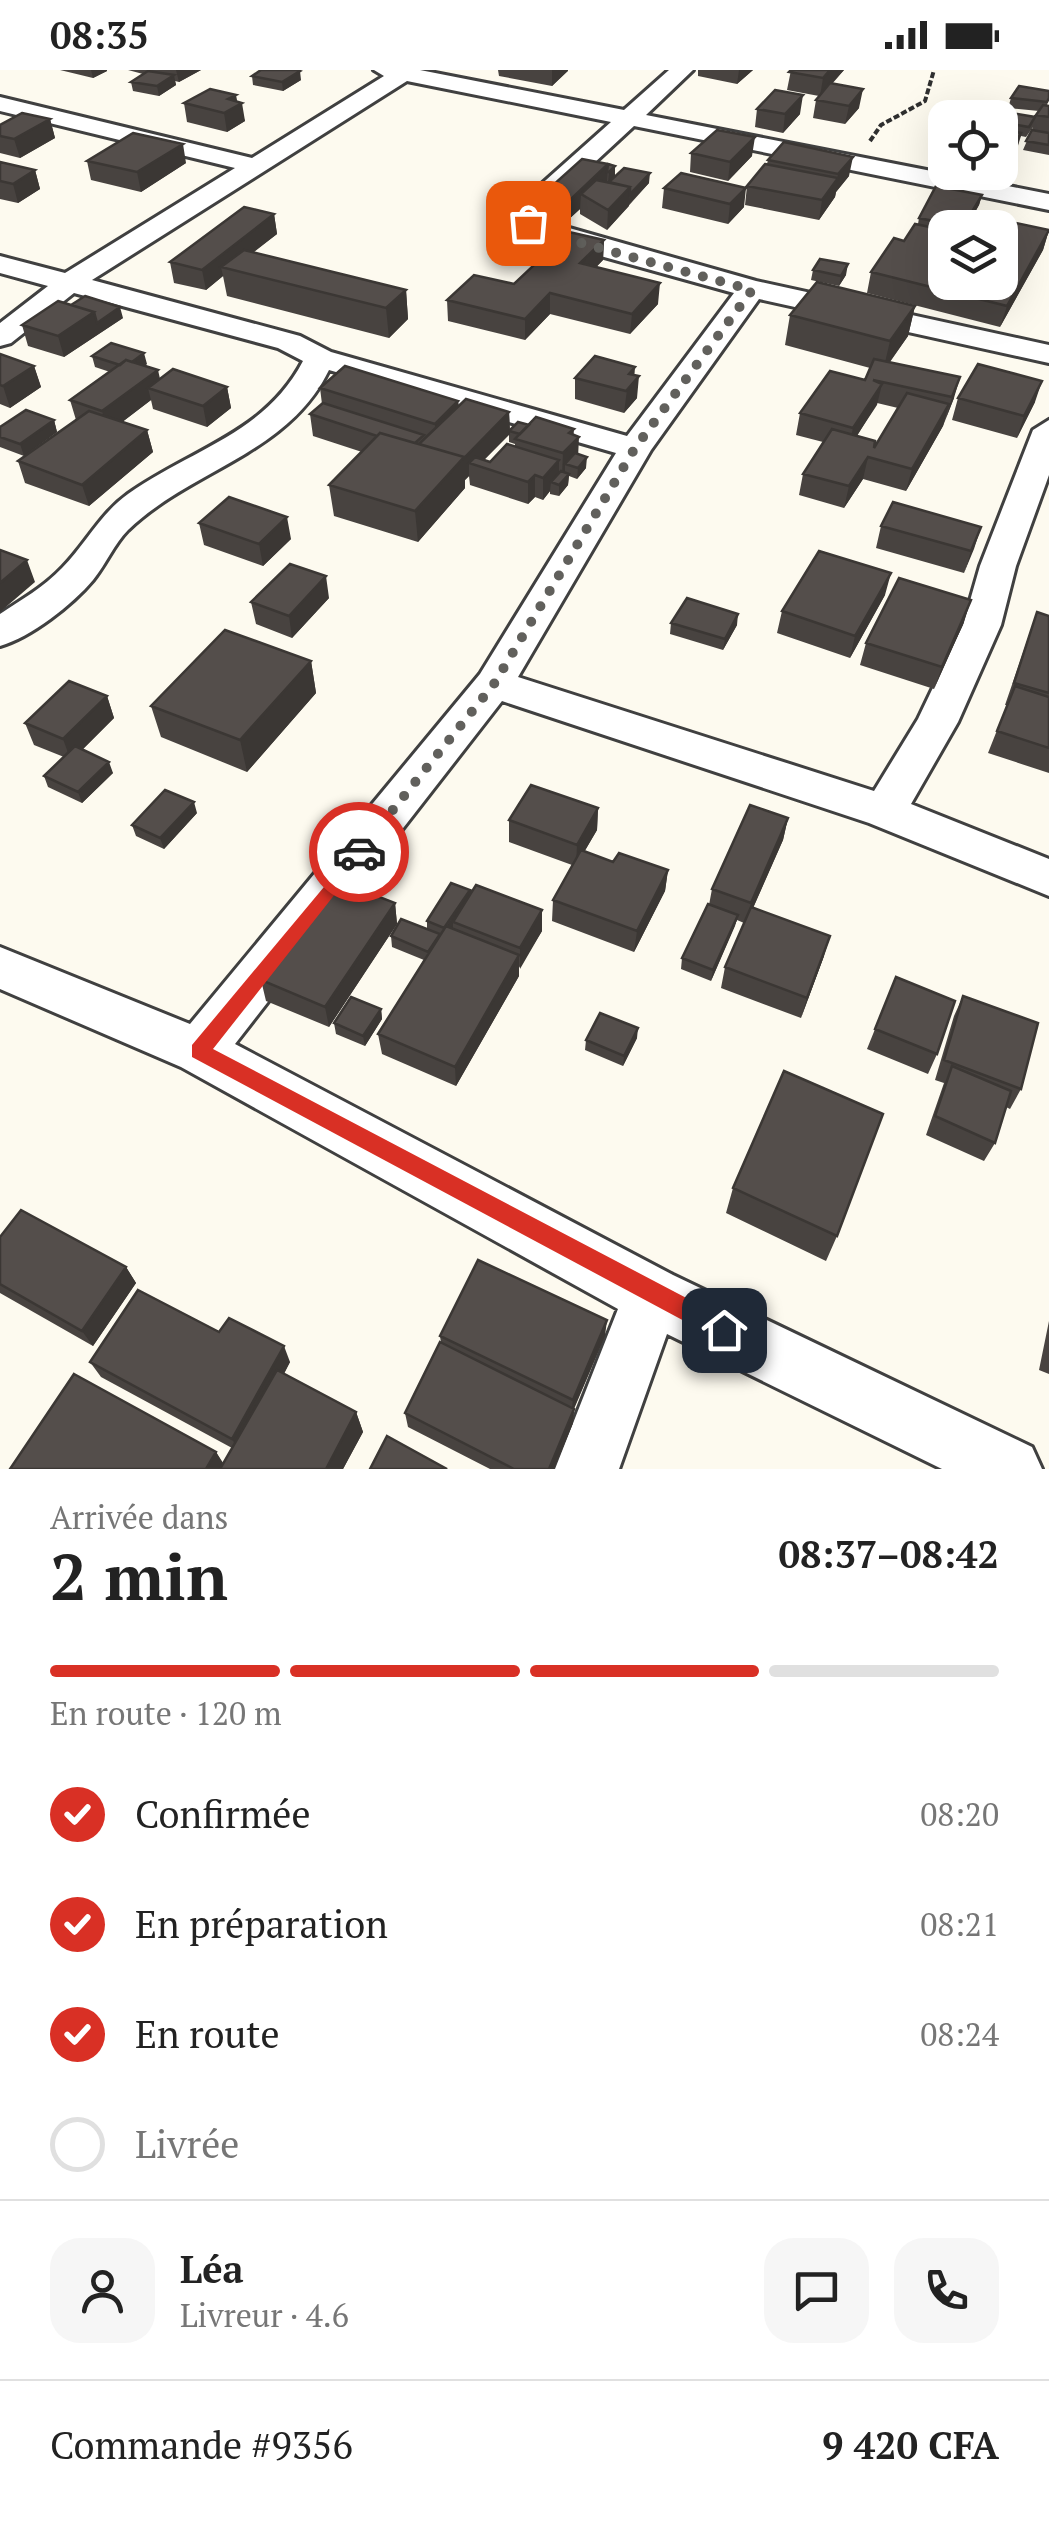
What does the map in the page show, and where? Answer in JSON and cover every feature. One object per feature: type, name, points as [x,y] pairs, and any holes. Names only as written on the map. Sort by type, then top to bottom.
[{"type":"street","points":[[682,70],[527,211],[528,223],[541,232],[752,290],[1049,354]]},
{"type":"street","points":[[0,337],[70,282],[399,71],[1049,202]]},
{"type":"street","points":[[0,104],[256,166]]},
{"type":"street","points":[[0,264],[289,342],[320,358],[635,448]]},
{"type":"street","points":[[199,1051],[494,684],[635,448],[752,290]]},
{"type":"street","points":[[0,634],[74,577],[116,522],[176,481],[254,440],[308,389],[320,358]]},
{"type":"street","points":[[884,811],[937,722],[982,625],[998,566],[1049,430]]},
{"type":"street","points":[[494,684],[884,811],[1049,878]]},
{"type":"street","points":[[0,966],[199,1051],[652,1296],[1010,1469]]},
{"type":"street","points":[[587,1469],[652,1296]]},
{"type":"path","points":[[867,164],[872,132],[918,108],[931,86],[934,70]]},
{"type":"building","points":[[261,70],[300,71],[282,82],[252,76]]},
{"type":"building","points":[[791,70],[830,70],[823,78]]},
{"type":"building","points":[[148,71],[174,75],[157,86],[131,82]]},
{"type":"building","points":[[830,83],[863,89],[849,106],[816,100]]},
{"type":"building","points":[[1019,86],[1049,91],[1049,98],[1047,102],[1011,98]]},
{"type":"building","points":[[210,89],[236,95],[228,99],[242,103],[224,113],[184,103]]},
{"type":"building","points":[[775,90],[803,95],[785,114],[757,109]]},
{"type":"building","points":[[1043,105],[1049,106],[1049,117],[1036,115]]},
{"type":"building","points":[[22,113],[50,119],[14,139],[0,136],[0,125]]},
{"type":"building","points":[[1018,114],[1035,117],[1029,127],[1018,125]]},
{"type":"building","points":[[717,130],[755,137],[730,162],[691,153]]},
{"type":"building","points":[[1032,130],[1049,133],[1049,145],[1026,141]]},
{"type":"building","points":[[133,133],[183,144],[137,172],[87,161]]},
{"type":"building","points":[[784,142],[853,157],[838,174],[768,160]]},
{"type":"building","points":[[582,159],[608,164],[569,201],[542,195]]},
{"type":"building","points":[[0,162],[35,170],[13,184],[0,181]]},
{"type":"building","points":[[765,164],[838,178],[822,200],[747,186]]},
{"type":"building","points":[[624,168],[650,173],[630,194],[630,187],[609,182]]},
{"type":"building","points":[[681,173],[746,188],[730,204],[664,188]]},
{"type":"building","points":[[596,180],[630,187],[608,210],[581,194]]},
{"type":"building","points":[[934,190],[982,195],[973,210],[928,210],[928,220],[919,218]]},
{"type":"building","points":[[244,207],[274,214],[202,270],[170,262]]},
{"type":"building","points":[[1018,223],[1049,230],[1018,286]]},
{"type":"building","points":[[915,224],[928,227],[928,286],[871,272],[894,238],[904,241]]},
{"type":"building","points":[[569,232],[604,240],[580,263],[660,283],[632,314],[550,293],[525,319],[447,300],[474,275],[514,284]]},
{"type":"building","points":[[244,250],[406,290],[386,308],[221,267]]},
{"type":"building","points":[[820,259],[848,264],[841,276],[813,270]]},
{"type":"building","points":[[817,282],[915,306],[890,341],[790,315]]},
{"type":"building","points":[[85,296],[120,307],[97,323],[94,312],[71,305]]},
{"type":"building","points":[[983,300],[1010,300],[1007,306]]},
{"type":"building","points":[[58,301],[94,312],[58,336],[22,325]]},
{"type":"building","points":[[111,343],[144,353],[120,365],[92,356]]},
{"type":"building","points":[[0,354],[34,366],[0,385]]},
{"type":"building","points":[[595,356],[635,367],[629,374],[639,376],[626,391],[575,378]]},
{"type":"building","points":[[874,359],[960,377],[952,397],[873,380],[882,384],[853,428],[800,413],[830,371],[865,380]]},
{"type":"building","points":[[126,360],[158,370],[102,411],[70,400]]},
{"type":"building","points":[[978,364],[1042,381],[1024,416],[958,398]]},
{"type":"building","points":[[345,366],[458,401],[435,424],[320,388]]},
{"type":"building","points":[[173,369],[227,387],[203,406],[148,388]]},
{"type":"building","points":[[907,393],[949,404],[912,469],[868,457],[849,486],[803,474],[832,429],[875,441],[874,448]]},
{"type":"building","points":[[466,399],[509,412],[464,458],[419,444]]},
{"type":"building","points":[[323,403],[424,435],[415,443],[380,433],[377,436],[310,414]]},
{"type":"building","points":[[26,410],[54,420],[20,444],[0,437],[0,427]]},
{"type":"building","points":[[89,411],[147,430],[82,485],[18,461]]},
{"type":"building","points":[[536,417],[574,429],[569,433],[579,437],[563,453],[515,439]]},
{"type":"building","points":[[518,422],[529,425],[520,434],[509,431]]},
{"type":"building","points":[[380,433],[464,457],[415,511],[329,485]]},
{"type":"building","points":[[507,444],[559,460],[543,478],[535,475],[528,482],[469,463],[475,457],[490,462]]},
{"type":"building","points":[[575,453],[587,457],[578,468],[565,464]]},
{"type":"building","points":[[561,471],[569,474],[559,485],[551,482]]},
{"type":"building","points":[[229,497],[287,517],[259,544],[199,523]]},
{"type":"building","points":[[893,502],[981,527],[971,551],[881,526]]},
{"type":"building","points":[[0,550],[27,560],[0,583]]},
{"type":"building","points":[[819,551],[891,573],[855,636],[782,611]]},
{"type":"building","points":[[290,564],[326,576],[289,616],[251,602]]},
{"type":"building","points":[[899,578],[971,600],[942,667],[866,643]]},
{"type":"building","points":[[687,598],[738,614],[725,639],[671,623]]},
{"type":"building","points":[[1037,612],[1049,616],[1049,693],[1014,683]]},
{"type":"building","points":[[225,630],[311,661],[240,740],[151,706]]},
{"type":"building","points":[[69,681],[107,696],[63,739],[25,723]]},
{"type":"building","points":[[1015,686],[1049,697],[1049,748],[997,731]]},
{"type":"building","points":[[75,746],[109,762],[78,792],[44,776]]},
{"type":"building","points":[[531,785],[598,808],[577,845],[509,820]]},
{"type":"building","points":[[165,790],[194,802],[160,838],[132,825]]},
{"type":"building","points":[[750,805],[788,818],[751,903],[712,889]]},
{"type":"building","points":[[581,850],[613,862],[619,853],[668,870],[637,931],[553,900]]},
{"type":"building","points":[[333,879],[395,903],[325,1007],[261,980]]},
{"type":"building","points":[[451,883],[470,890],[444,928],[427,921]]},
{"type":"building","points":[[476,885],[542,910],[520,948],[453,922]]},
{"type":"building","points":[[708,904],[738,915],[713,970],[682,958]]},
{"type":"building","points":[[751,907],[830,936],[807,998],[725,967]]},
{"type":"building","points":[[401,919],[440,934],[428,952],[391,936]]},
{"type":"building","points":[[446,926],[519,955],[455,1067],[378,1034]]},
{"type":"building","points":[[896,977],[955,1001],[937,1054],[875,1029]]},
{"type":"building","points":[[963,996],[1038,1023],[1021,1089],[944,1060]]},
{"type":"building","points":[[351,997],[381,1009],[363,1036],[334,1023]]},
{"type":"building","points":[[600,1013],[638,1028],[624,1056],[586,1040]]},
{"type":"building","points":[[952,1066],[1011,1091],[995,1143],[935,1116]]},
{"type":"building","points":[[784,1071],[883,1114],[837,1236],[733,1188]]},
{"type":"building","points":[[21,1210],[126,1267],[82,1331],[0,1284],[0,1237]]},
{"type":"building","points":[[478,1260],[607,1320],[573,1400],[440,1336]]},
{"type":"building","points":[[138,1290],[219,1332],[229,1318],[284,1346],[232,1439],[90,1362]]},
{"type":"building","points":[[440,1342],[574,1409],[549,1469],[514,1469],[405,1413]]},
{"type":"building","points":[[277,1370],[356,1412],[326,1469],[220,1469]]},
{"type":"building","points":[[74,1374],[216,1452],[206,1469],[10,1469]]},
{"type":"building","points":[[387,1436],[447,1469],[370,1469]]},
{"type":"way so far","points":[[359,852],[494,684],[635,448],[752,290],[541,232],[528,223]]},
{"type":"route","points":[[359,852],[199,1051],[652,1296],[724,1330]]}]
